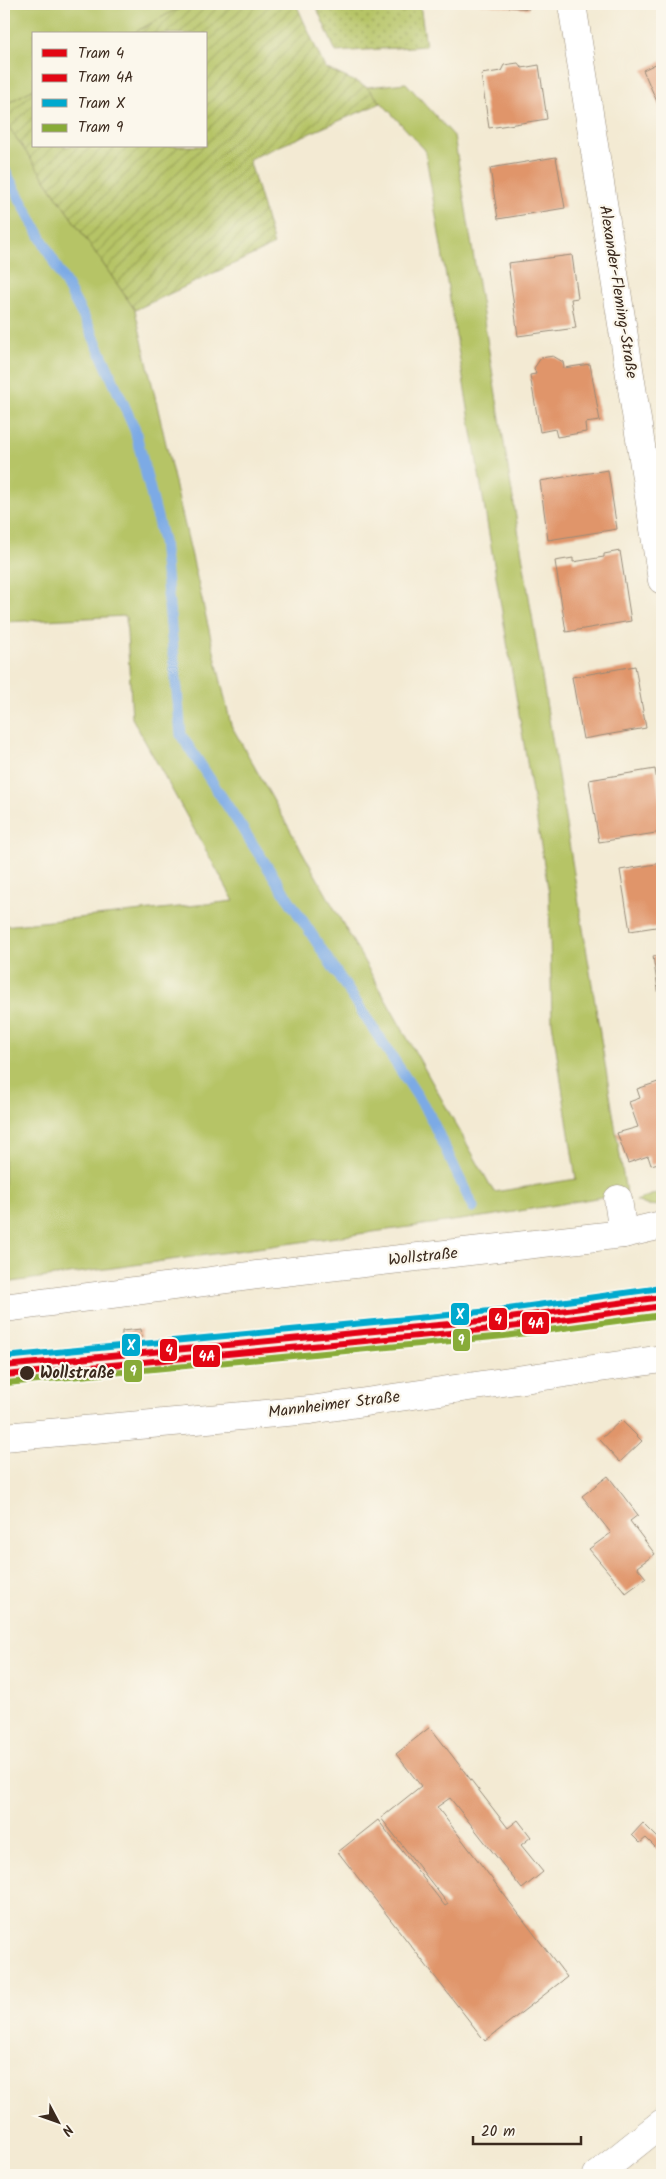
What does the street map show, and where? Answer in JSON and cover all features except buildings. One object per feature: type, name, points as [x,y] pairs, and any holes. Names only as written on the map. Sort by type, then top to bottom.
[{"type":"street","name":"Alexander-Fleming-Straße","points":[[572,4],[656,493],[662,580]]},
{"type":"street","points":[[618,1199],[623,1234]]},
{"type":"street","name":"Wollstraße","points":[[4,1308],[257,1275],[623,1234],[662,1225]]},
{"type":"street","name":"Mannheimer Straße","points":[[4,1437],[310,1410],[662,1359]]},
{"type":"street","points":[[597,2175],[662,2123]]},
{"type":"green space","points":[[4,4],[186,4],[136,32],[32,32],[32,90],[4,105]]},
{"type":"green space","points":[[186,4],[296,4],[325,68],[367,87],[381,103],[249,159],[274,245],[135,310],[4,120],[4,105],[32,90],[32,148],[208,148],[208,32],[136,32]]},
{"type":"green space","points":[[315,4],[420,4],[426,46],[336,52]]},
{"type":"green space","points":[[406,83],[454,136],[626,1193],[496,1215],[4,1283],[4,926],[234,901],[132,718],[126,616],[4,622],[4,120],[135,310],[231,725],[494,1192],[576,1179],[552,1022],[549,894],[425,150],[367,87]]},
{"type":"green space","points":[[662,1191],[662,1206],[646,1205],[636,1201]]},
{"type":"waterway","points":[[4,169],[89,327],[135,430],[163,541],[181,735],[428,1112],[473,1207]]},
{"type":"tram line","name":"X","points":[[4,1357],[501,1310],[661,1288]]},
{"type":"tram line","name":"4","points":[[4,1366],[502,1319],[662,1297]]},
{"type":"tram line","name":"4A","points":[[5,1375],[503,1328],[662,1306]]},
{"type":"tram line","name":"9","points":[[6,1383],[504,1336],[662,1315]]},
{"type":"place","name":"Wollstraße","points":[[27,1373]]}]
